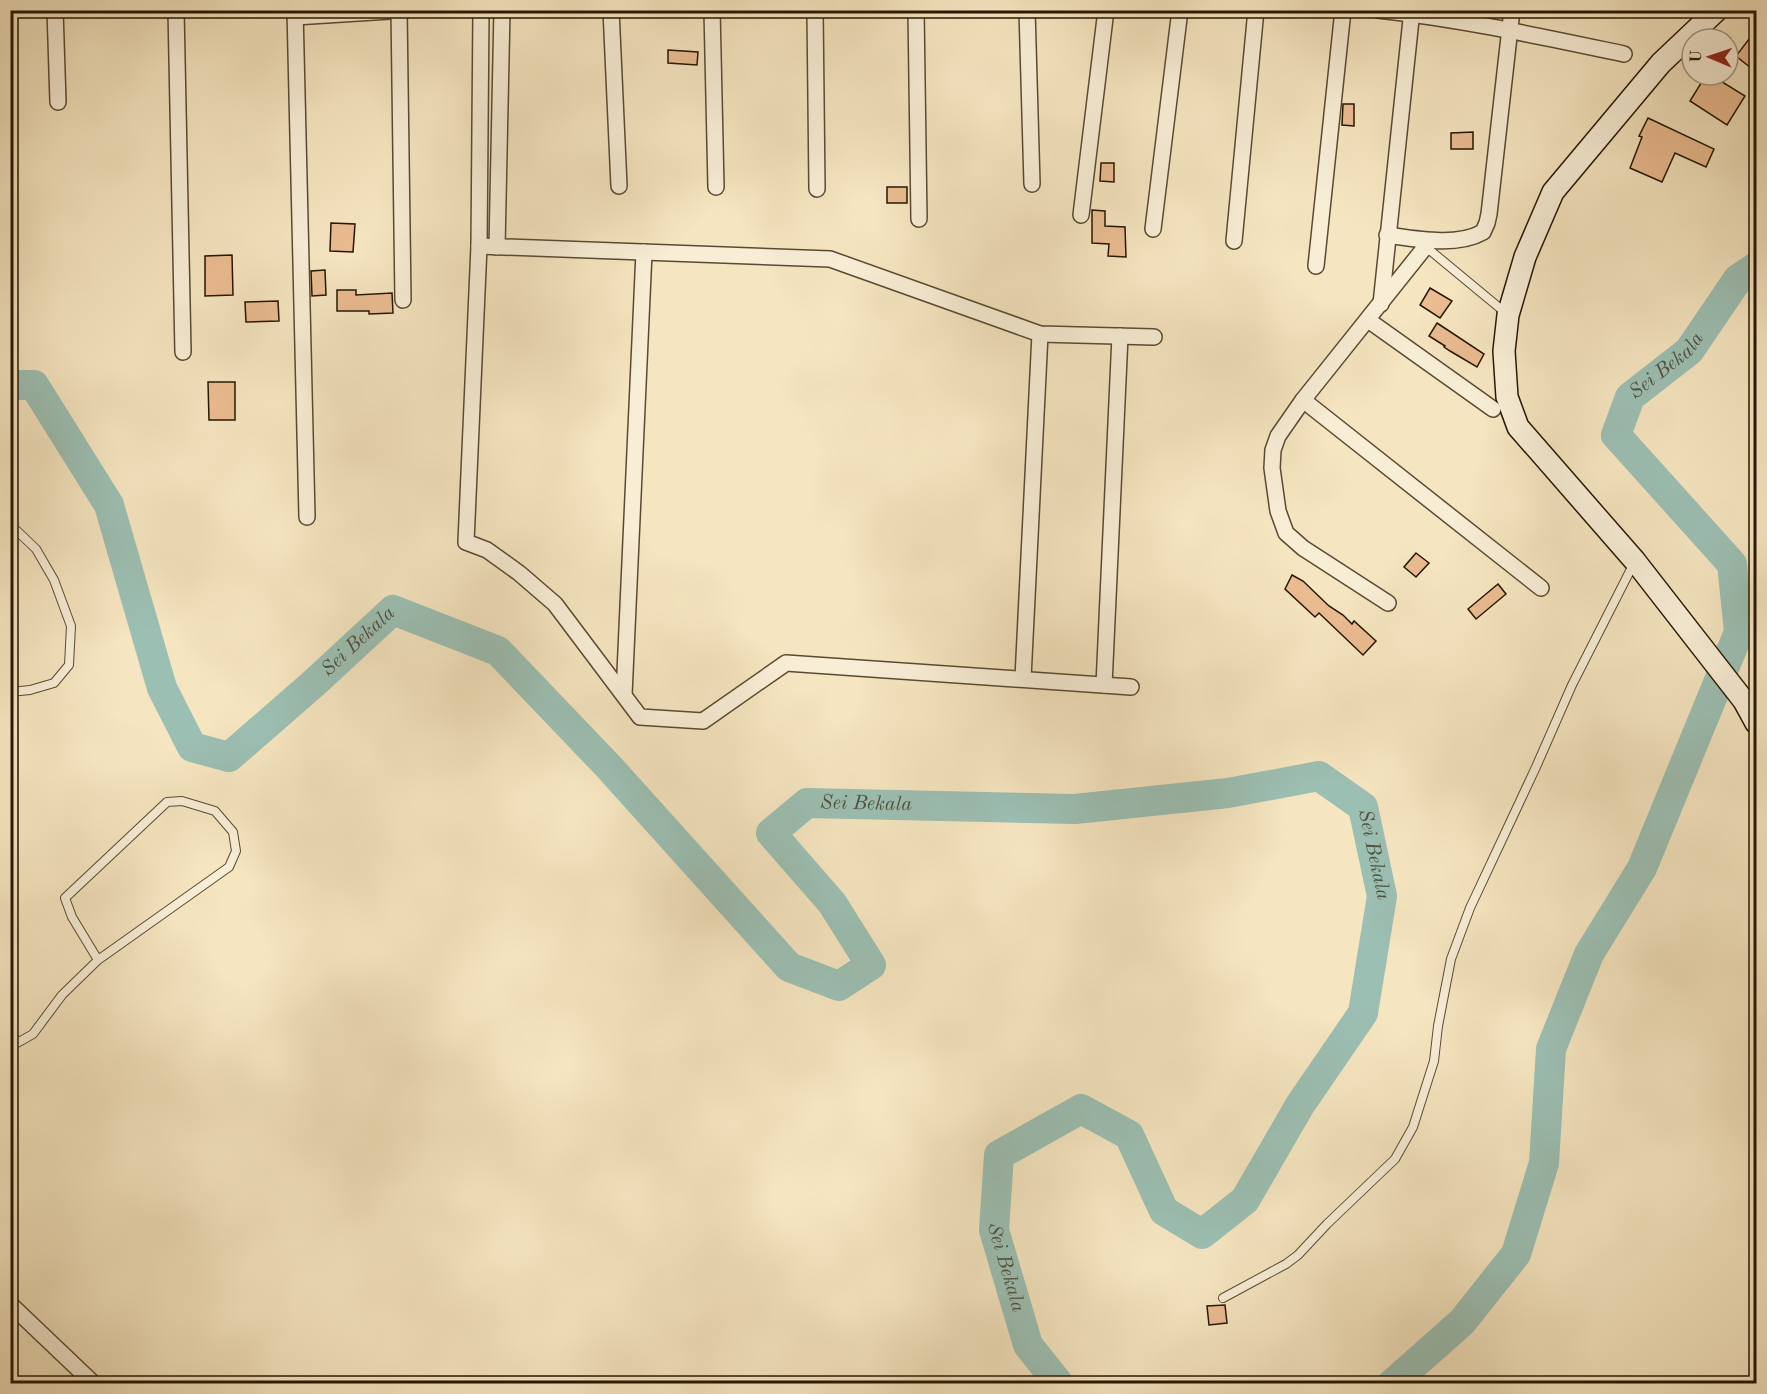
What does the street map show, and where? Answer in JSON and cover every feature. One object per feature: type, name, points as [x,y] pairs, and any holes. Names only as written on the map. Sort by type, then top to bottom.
[{"type":"main road","points":[[1717,10],[1661,63],[1553,192],[1525,257],[1508,315],[1504,351],[1507,397],[1518,427],[1635,561],[1744,701],[1756,723]]},
{"type":"street","points":[[55,10],[58,102]]},
{"type":"street","points":[[176,10],[183,352]]},
{"type":"street","points":[[307,516],[295,14],[406,10]]},
{"type":"street","points":[[481,10],[479,246],[466,542],[487,550],[519,573],[555,604],[640,717],[703,721],[786,663],[1131,687]]},
{"type":"street","points":[[497,247],[502,10]]},
{"type":"street","points":[[611,10],[619,186]]},
{"type":"street","points":[[712,10],[716,187]]},
{"type":"street","points":[[815,10],[817,189]]},
{"type":"street","points":[[916,10],[919,219]]},
{"type":"street","points":[[1027,10],[1032,184]]},
{"type":"street","points":[[1081,215],[1106,10]]},
{"type":"street","points":[[1153,229],[1180,10]]},
{"type":"street","points":[[1234,242],[1256,10]]},
{"type":"street","points":[[1316,266],[1343,10]]},
{"type":"street","points":[[1378,10],[1411,12],[1509,29],[1624,54]]},
{"type":"street","points":[[1387,235],[1428,244],[1476,236],[1483,231],[1487,223],[1512,10]]},
{"type":"street","points":[[399,11],[404,300]]},
{"type":"street","points":[[1381,304],[1411,12]]},
{"type":"street","points":[[481,61],[501,61]]},
{"type":"street","points":[[1388,603],[1303,548],[1286,533],[1278,511],[1272,468],[1273,450],[1278,435],[1303,400],[1428,244]]},
{"type":"street","points":[[479,246],[830,259],[1040,334],[1154,337]]},
{"type":"street","points":[[624,695],[644,252]]},
{"type":"street","points":[[1368,320],[1493,409]]},
{"type":"street","points":[[1023,678],[1040,334]]},
{"type":"street","points":[[1104,685],[1120,336]]},
{"type":"street","points":[[1303,400],[1541,588]]},
{"type":"street","points":[[10,1304],[94,1383]]},
{"type":"lane","points":[[1428,244],[1508,315]]},
{"type":"lane","points":[[10,528],[15,529],[36,549],[54,580],[71,626],[69,665],[54,683],[30,690],[10,692]]},
{"type":"lane","points":[[1223,1298],[1298,1256],[1395,1159],[1413,1127],[1434,1061],[1451,959],[1470,908],[1572,685],[1635,561]]},
{"type":"lane","points":[[10,1047],[33,1034],[62,995],[98,960],[229,867],[236,851],[233,832],[214,811],[182,801],[167,802],[65,897],[72,917],[98,960]]},
{"type":"building","points":[[1756,30],[1756,72],[1740,59],[1740,51]]},
{"type":"building","points":[[668,50],[698,52],[697,65],[668,63]]},
{"type":"building","points":[[1699,87],[1730,87],[1745,96],[1727,125],[1690,101]]},
{"type":"building","points":[[1343,104],[1354,104],[1354,126],[1342,125]]},
{"type":"building","points":[[1648,118],[1714,149],[1706,167],[1675,153],[1662,182],[1630,168],[1642,137],[1639,136]]},
{"type":"building","points":[[1473,132],[1473,149],[1451,149],[1451,133]]},
{"type":"building","points":[[1101,163],[1114,163],[1114,182],[1100,181]]},
{"type":"building","points":[[887,187],[907,187],[907,203],[887,203]]},
{"type":"building","points":[[1092,210],[1105,211],[1105,226],[1125,227],[1126,257],[1108,256],[1109,244],[1092,243]]},
{"type":"building","points":[[331,223],[355,224],[353,252],[330,251]]},
{"type":"building","points":[[232,255],[233,295],[205,296],[205,256]]},
{"type":"building","points":[[325,270],[326,295],[312,296],[311,271]]},
{"type":"building","points":[[1430,288],[1452,301],[1440,318],[1420,305]]},
{"type":"building","points":[[337,290],[356,290],[356,295],[392,293],[393,313],[369,314],[369,311],[337,311]]},
{"type":"building","points":[[278,301],[279,321],[246,322],[245,302]]},
{"type":"building","points":[[1437,323],[1484,354],[1477,367],[1429,336]]},
{"type":"building","points":[[208,382],[235,382],[235,420],[209,420]]},
{"type":"building","points":[[1416,553],[1429,563],[1416,577],[1404,567]]},
{"type":"building","points":[[1292,575],[1303,581],[1352,624],[1354,621],[1376,641],[1363,655],[1319,613],[1315,617],[1285,589]]},
{"type":"building","points":[[1498,584],[1506,594],[1476,619],[1468,609]]},
{"type":"building","points":[[1225,1305],[1227,1323],[1209,1325],[1207,1306]]},
{"type":"waterway","name":"Sei Bekala","points":[[1392,1384],[1462,1322],[1516,1254],[1544,1163],[1551,1049],[1589,954],[1642,868],[1739,632],[1732,564],[1616,435],[1630,397],[1689,351],[1738,279],[1756,267]]},
{"type":"waterway","name":"Sei Bekala","points":[[10,385],[34,385],[109,505],[162,688],[192,747],[229,757],[393,610],[498,651],[608,766],[789,967],[839,986],[871,965],[832,903],[771,833],[807,803],[1075,809],[1228,793],[1319,776],[1363,807],[1382,896],[1363,1013],[1300,1105],[1245,1200],[1202,1234],[1164,1211],[1129,1135],[1081,1109],[999,1155],[994,1230],[1028,1345],[1059,1384]]}]
